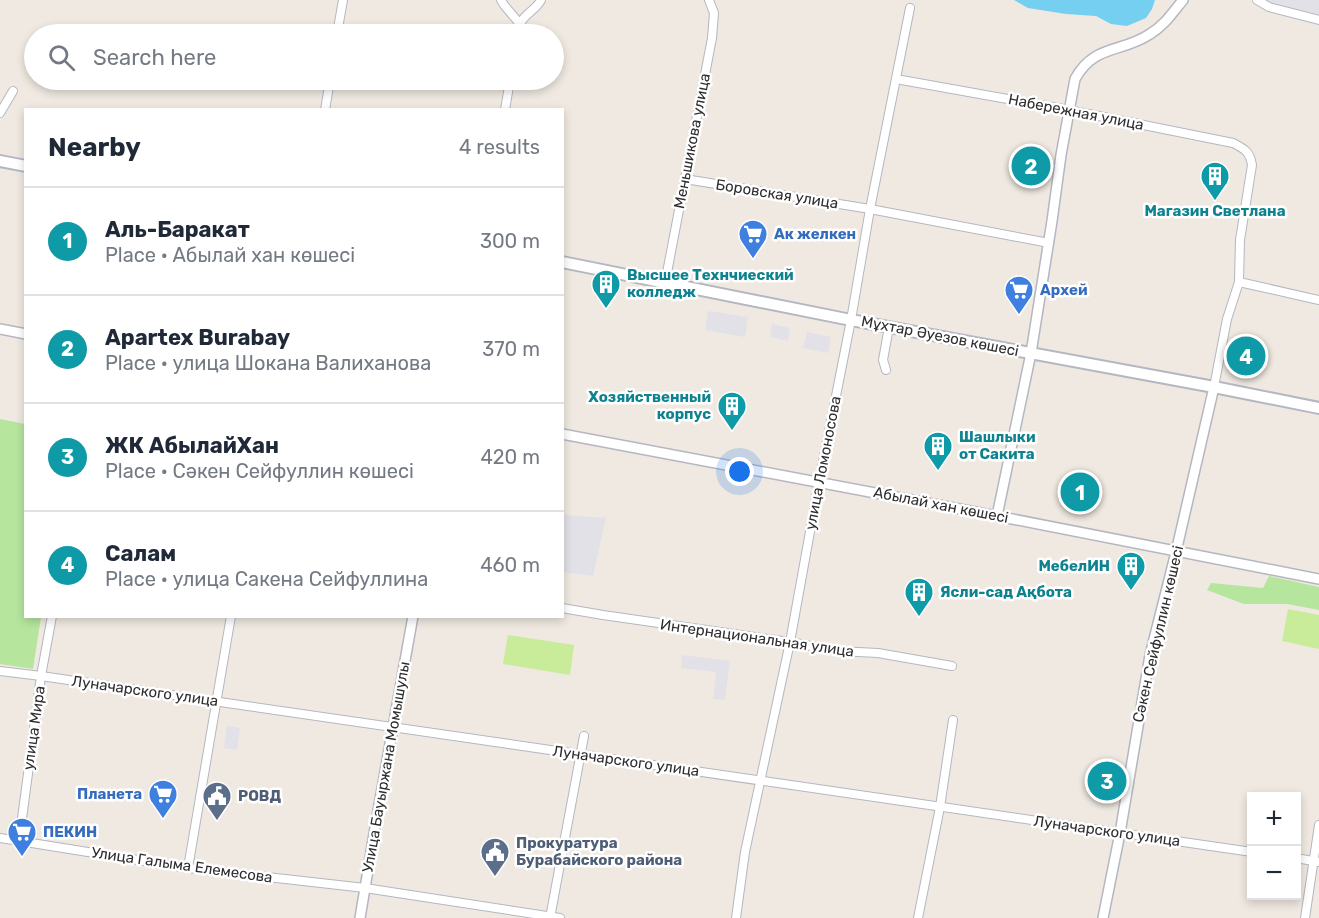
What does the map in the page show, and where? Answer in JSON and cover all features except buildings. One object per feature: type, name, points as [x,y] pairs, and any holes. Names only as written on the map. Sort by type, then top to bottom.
[{"type":"main road","points":[[0,161],[24,166]]},
{"type":"main road","name":"Мұхтар Әуезов көшесі","points":[[564,262],[851,320],[1319,408]]},
{"type":"street","points":[[339,24],[343,0]]},
{"type":"street","points":[[501,0],[520,24],[541,0]]},
{"type":"street","name":"Меньшикова улица","points":[[665,283],[712,38],[714,13],[709,0]]},
{"type":"street","points":[[997,516],[1031,353],[1061,155],[1076,80],[1082,68],[1101,53],[1137,42],[1161,26],[1183,0]]},
{"type":"street","points":[[1257,0],[1269,7],[1319,20]]},
{"type":"street","name":"улица Ломоносова","points":[[736,918],[745,852],[790,642],[870,209],[910,8]]},
{"type":"street","name":"Набережная улица","points":[[896,80],[1069,110],[1233,143],[1244,148],[1251,157],[1252,165],[1240,240],[1239,282]]},
{"type":"street","points":[[325,108],[328,90]]},
{"type":"street","points":[[505,108],[508,90]]},
{"type":"street","points":[[0,113],[14,91]]},
{"type":"street","name":"Боровская улица","points":[[685,179],[870,209],[1048,243]]},
{"type":"street","points":[[1214,387],[1227,319],[1239,282],[1319,300]]},
{"type":"street","points":[[886,370],[883,360],[889,327]]},
{"type":"street","points":[[0,329],[24,334]]},
{"type":"street","name":"Сәкен Сейфуллин көшесі","points":[[1103,918],[1150,656],[1214,387]]},
{"type":"street","name":"Абылай хан көшесі","points":[[564,434],[1319,579]]},
{"type":"street","name":"Интернациональная улица","points":[[564,608],[838,651],[878,653],[952,666]]},
{"type":"street","name":"улица Мира","points":[[20,841],[41,676],[52,618]]},
{"type":"street","points":[[188,868],[231,618]]},
{"type":"street","name":"Улица Бауыржана Момышулы","points":[[360,918],[413,618]]},
{"type":"street","name":"Луначарского улица","points":[[0,671],[1247,851]]},
{"type":"street","points":[[918,918],[940,807],[953,720]]},
{"type":"street","points":[[550,917],[584,736]]},
{"type":"street","points":[[1305,918],[1316,861],[1319,825]]},
{"type":"street","name":"Улица Галыма Елемесова","points":[[0,838],[188,868],[365,888],[560,918]]},
{"type":"street","points":[[1301,859],[1316,861]]},
{"type":"shaded area","points":[[1265,0],[1319,0],[1319,15],[1274,4]]},
{"type":"shaded area","points":[[708,311],[748,317],[745,337],[705,330]]},
{"type":"shaded area","points":[[772,324],[790,328],[788,341],[770,337]]},
{"type":"shaded area","points":[[807,332],[831,337],[828,353],[803,348]]},
{"type":"shaded area","points":[[564,515],[606,518],[593,576],[564,572]]},
{"type":"shaded area","points":[[682,655],[730,661],[725,700],[713,699],[716,672],[681,668]]},
{"type":"shaded area","points":[[227,726],[240,728],[237,750],[224,748]]},
{"type":"green space","points":[[0,419],[24,424],[24,618],[41,618],[33,669],[0,664]]},
{"type":"green space","points":[[1269,576],[1319,587],[1319,610],[1287,604],[1244,604],[1207,590],[1211,583],[1263,588]]},
{"type":"green space","points":[[1288,609],[1319,615],[1319,649],[1282,641]]},
{"type":"green space","points":[[508,635],[574,645],[570,675],[503,664]]},
{"type":"water","points":[[1014,0],[1155,0],[1146,18],[1127,26],[1111,24],[1096,16],[1028,8]]},
{"type":"place","name":"Apartex Burabay","points":[[1031,166]]},
{"type":"place","name":"Магазин Светлана","points":[[1215,202]]},
{"type":"place","name":"Ак желкен","points":[[753,260]]},
{"type":"place","name":"Высшее Технчиеский колледж","points":[[606,310]]},
{"type":"place","name":"Архей","points":[[1019,316]]},
{"type":"place","name":"Салам","points":[[1246,356]]},
{"type":"place","name":"Хозяйственный корпус","points":[[732,432]]},
{"type":"place","name":"Шашлыки от Сакита","points":[[938,472]]},
{"type":"place","name":"Аль-Баракат","points":[[1080,492]]},
{"type":"place","name":"МебелИН","points":[[1131,592]]},
{"type":"place","name":"Ясли-сад Ақбота","points":[[919,618]]},
{"type":"place","name":"ЖК АбылайХан","points":[[1107,781]]},
{"type":"place","name":"Планета","points":[[163,820]]},
{"type":"place","name":"РОВД","points":[[217,822]]},
{"type":"place","name":"ПЕКИН","points":[[22,858]]},
{"type":"place","name":"Прокуратура Бурабайского района","points":[[495,878]]}]
